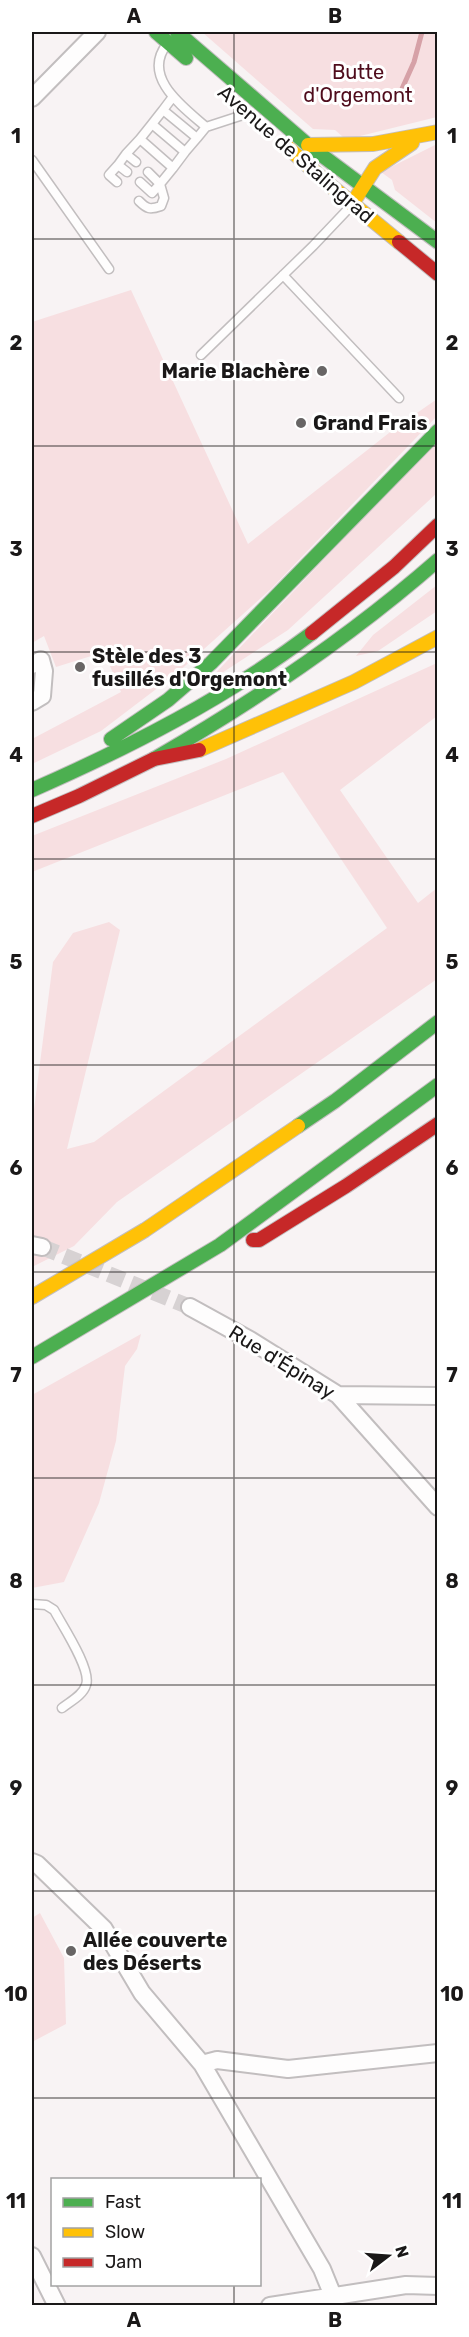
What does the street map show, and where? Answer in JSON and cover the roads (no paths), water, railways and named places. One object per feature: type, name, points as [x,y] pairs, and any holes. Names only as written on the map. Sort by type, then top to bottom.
[{"type":"main road","name":"Avenue de Stalingrad","points":[[156,32],[200,71]]},
{"type":"main road","name":"Avenue de Stalingrad","points":[[181,34],[308,145],[438,242]]},
{"type":"main road","name":"Avenue de Stalingrad","points":[[233,99],[261,124]]},
{"type":"main road","points":[[308,145],[342,147],[379,145],[438,132]]},
{"type":"main road","name":"Avenue de Stalingrad","points":[[275,136],[352,204],[438,274]]},
{"type":"main road","points":[[352,204],[375,168],[396,152],[423,137]]},
{"type":"main road","points":[[88,766],[104,743],[121,734],[168,700],[212,663],[438,431]]},
{"type":"main road","points":[[32,790],[128,748],[284,654],[408,555],[438,525]]},
{"type":"main road","points":[[32,816],[154,759],[230,716],[393,601],[438,560]]},
{"type":"main road","points":[[154,759],[204,748],[354,682],[438,638]]},
{"type":"main road","points":[[32,1297],[145,1230],[335,1101],[438,1022]]},
{"type":"main road","points":[[32,1357],[220,1245],[438,1085]]},
{"type":"main road","points":[[220,1245],[259,1240],[346,1186],[438,1124]]},
{"type":"street","points":[[32,98],[97,32]]},
{"type":"street","points":[[32,665],[41,660],[44,671],[42,696],[32,702]]},
{"type":"street","name":"Rue d'Épinay","points":[[190,1307],[250,1340],[338,1395],[438,1507]]},
{"type":"street","points":[[338,1395],[438,1396]]},
{"type":"street","points":[[32,1862],[37,1864],[104,1929],[142,1994],[202,2064],[322,2269],[333,2300]]},
{"type":"street","points":[[202,2064],[216,2060],[288,2069],[438,2053]]},
{"type":"street","points":[[32,2256],[57,2306]]},
{"type":"street","points":[[270,2306],[333,2300],[406,2285],[438,2286]]},
{"type":"lane","points":[[181,34],[168,43],[160,60],[158,72],[172,98],[206,127]]},
{"type":"lane","points":[[117,182],[109,175],[172,98]]},
{"type":"lane","points":[[163,110],[197,138]]},
{"type":"lane","points":[[140,182],[152,193],[206,127],[249,113]]},
{"type":"lane","points":[[152,124],[185,152]]},
{"type":"lane","points":[[140,139],[172,168]]},
{"type":"lane","points":[[126,154],[136,162]]},
{"type":"lane","points":[[32,160],[109,269]]},
{"type":"lane","points":[[118,165],[127,172]]},
{"type":"lane","points":[[139,201],[152,209],[161,206],[164,198],[160,184],[148,172]]},
{"type":"lane","points":[[201,355],[313,246],[352,204]]},
{"type":"lane","points":[[283,275],[399,398]]},
{"type":"lane","points":[[32,1604],[46,1605],[54,1610],[86,1671],[87,1682],[82,1693],[63,1708]]},
{"type":"waterway","points":[[401,91],[414,62],[422,32]]},
{"type":"tunnel","points":[[42,1247],[190,1307]]},
{"type":"place","name":"Marie Blachère","points":[[322,371]]},
{"type":"place","name":"Grand Frais","points":[[301,423]]},
{"type":"place","name":"Stèle des 3 fusillés d'Orgemont","points":[[80,667]]},
{"type":"place","name":"Allée couverte des Déserts","points":[[71,1951]]},
{"type":"park label","name":"Butte d'Orgemont","points":[[358,84]]}]
